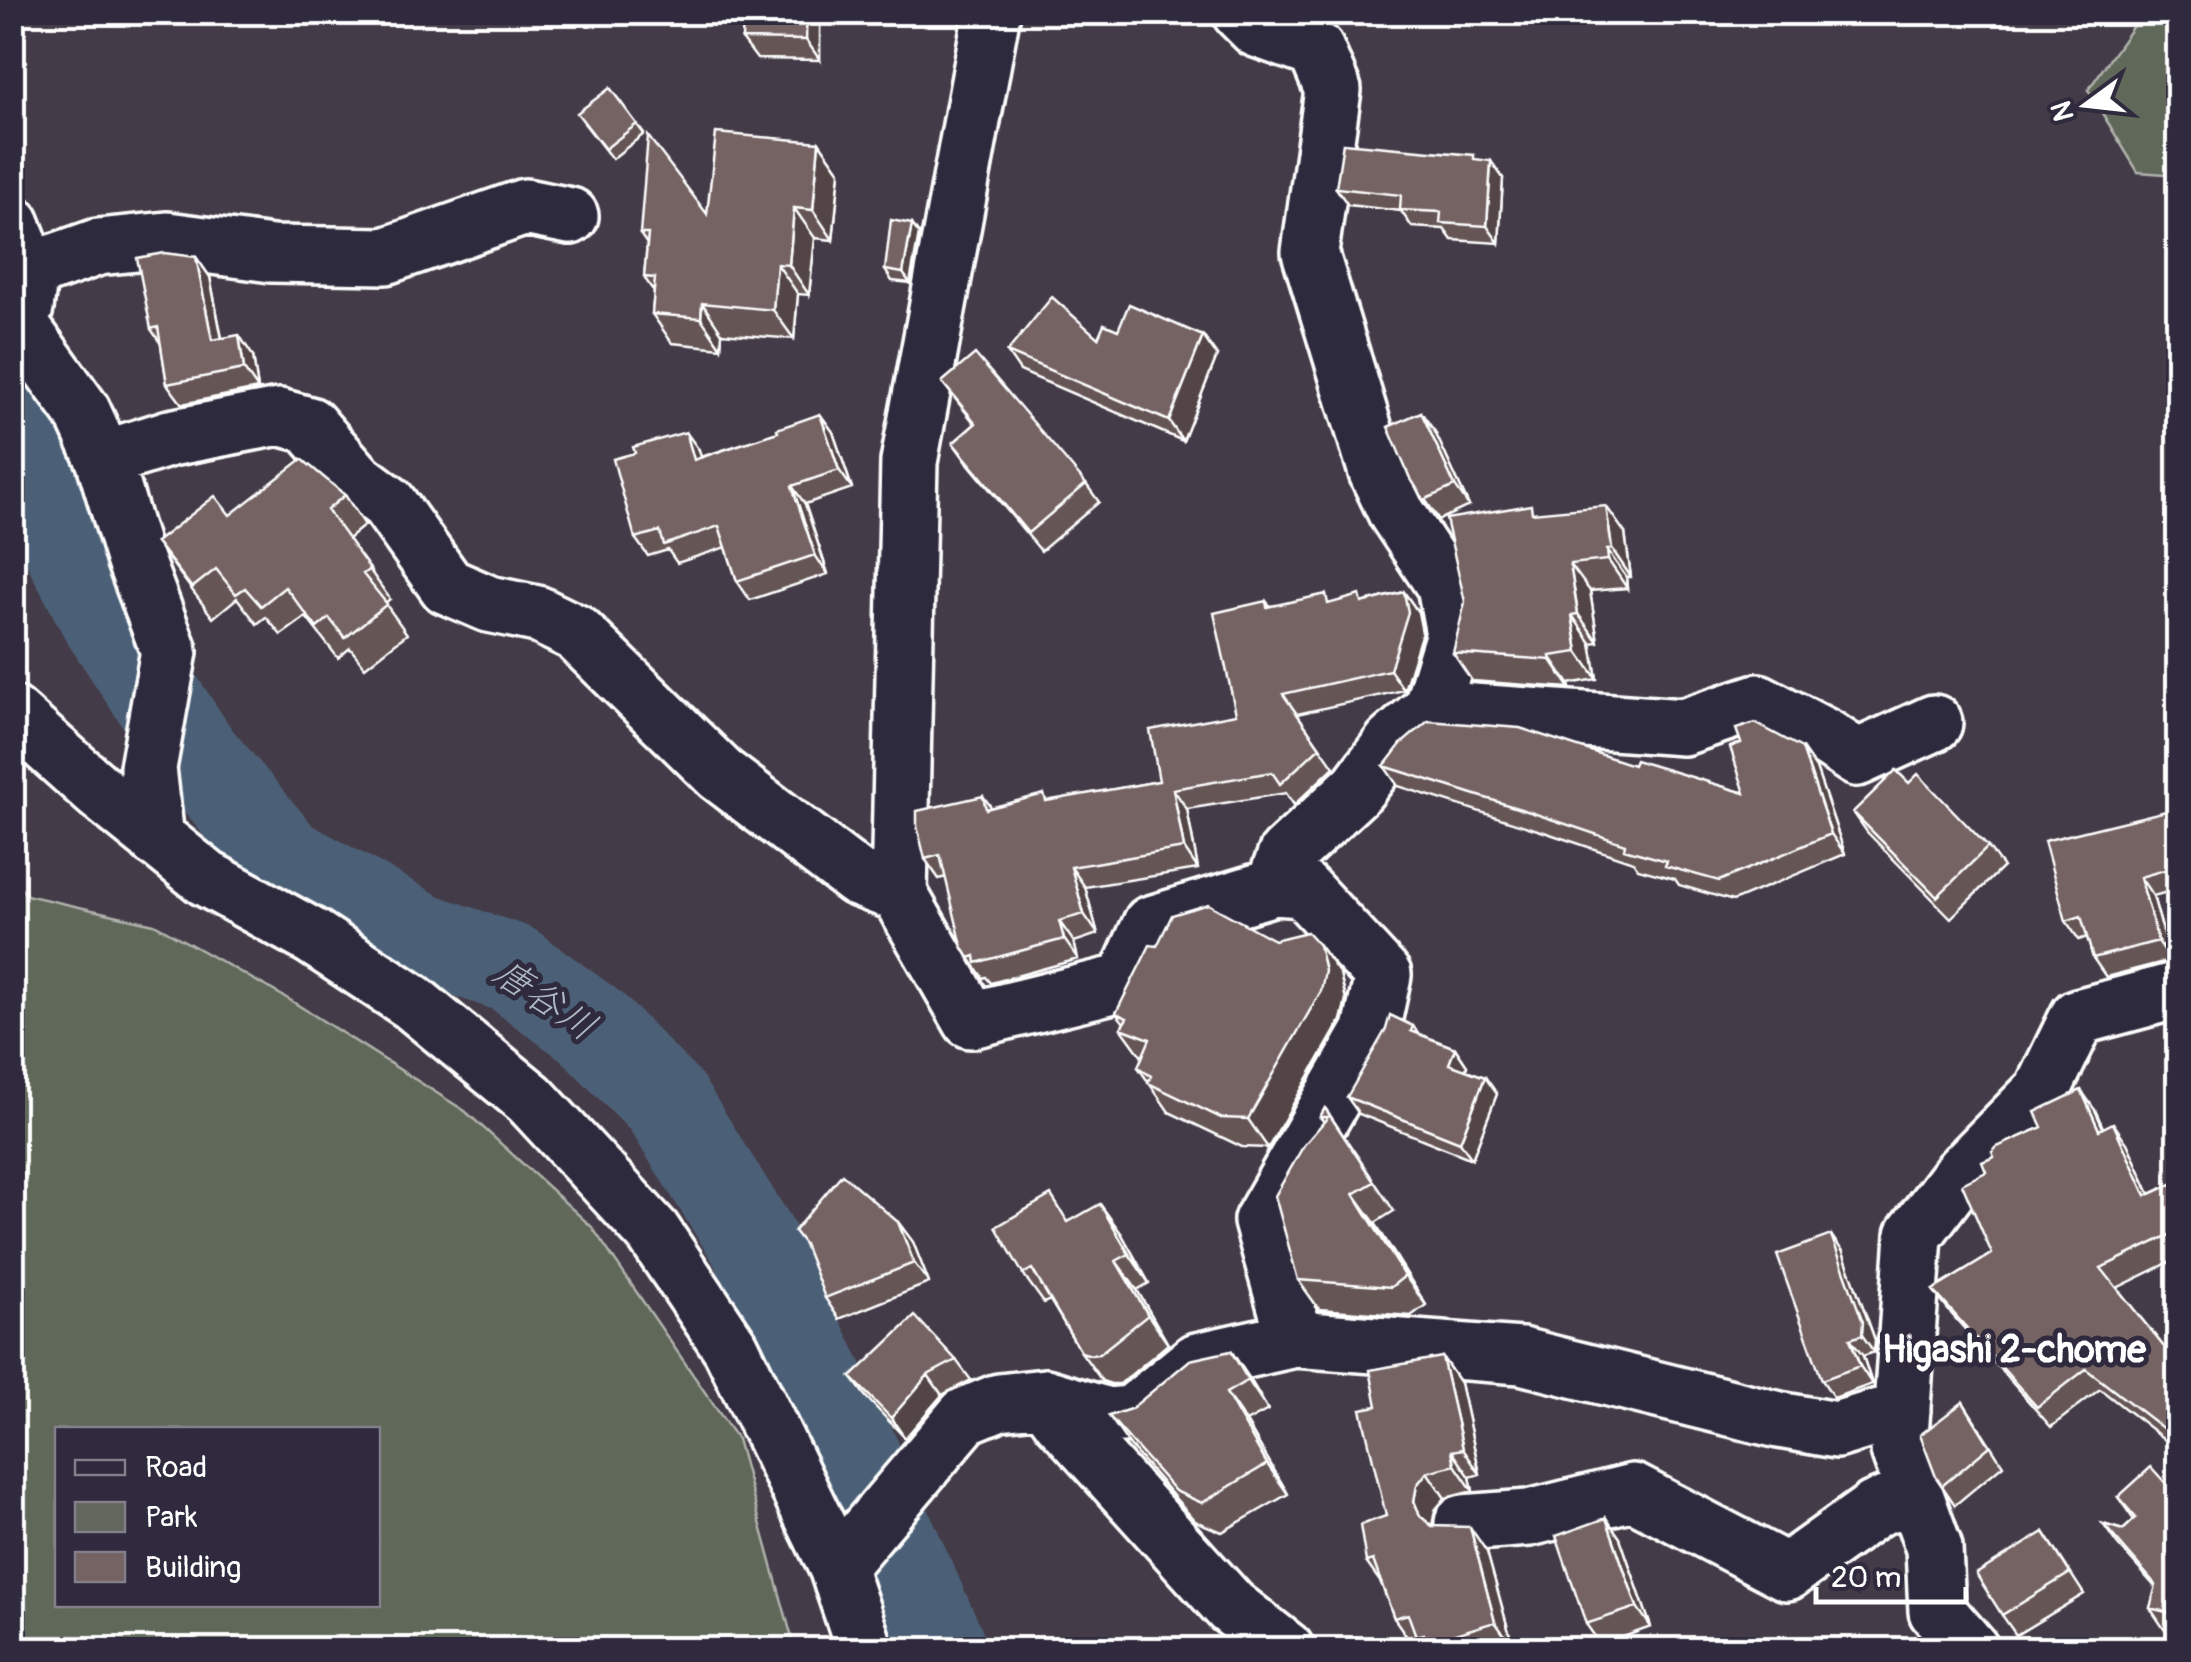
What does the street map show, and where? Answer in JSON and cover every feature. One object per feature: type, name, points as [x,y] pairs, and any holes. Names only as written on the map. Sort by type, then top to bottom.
[{"type":"street","points":[[992,12],[908,462],[899,894],[971,1020],[1125,982],[1151,924],[1274,886],[1304,888],[1383,975],[1371,1031],[1262,1222],[1295,1339]]},
{"type":"street","points":[[1240,12],[1257,28],[1316,50],[1333,90],[1310,252],[1377,472],[1396,512],[1445,586],[1454,634],[1431,709],[1392,744],[1358,788],[1286,855],[1274,886]]},
{"type":"street","points":[[156,839],[148,768],[168,650],[134,558],[104,459],[82,411],[17,343],[21,248],[98,247],[167,240],[272,254],[385,256],[525,208],[570,216]]},
{"type":"street","points":[[104,459],[170,438],[279,417],[309,425],[356,480],[388,503],[446,586],[489,604],[537,614],[576,632],[720,774],[856,878],[899,894]]},
{"type":"street","points":[[1431,709],[1683,727],[1758,702],[1858,758],[1934,723]]},
{"type":"street","points":[[12,714],[40,742],[206,878],[313,937],[412,1002],[530,1098],[653,1232],[731,1348],[837,1567],[865,1650]]},
{"type":"street","points":[[1972,1650],[1937,1611],[1934,1548],[1899,1450],[1914,1235],[1961,1174],[2042,1091],[2078,1017],[2178,990]]},
{"type":"street","points":[[837,1567],[965,1416],[999,1402],[1045,1396],[1108,1416],[1132,1414],[1197,1362],[1295,1339],[1521,1356],[1779,1420],[1836,1430],[1902,1410]]},
{"type":"street","points":[[1045,1396],[1061,1420],[1231,1607],[1286,1650]]},
{"type":"street","points":[[1463,1523],[1528,1518],[1633,1492],[1787,1572],[1875,1510],[1915,1493]]},
{"type":"green space","points":[[2142,13],[2178,13],[2178,175],[2138,172],[2088,90]]},
{"type":"green space","points":[[13,878],[26,895],[154,924],[290,1000],[465,1111],[592,1227],[737,1439],[795,1649],[13,1649]]},
{"type":"building","points":[[743,12],[806,12],[806,40],[742,39]]},
{"type":"building","points":[[610,88],[637,124],[605,149],[577,113]]},
{"type":"building","points":[[716,133],[819,142],[813,210],[794,208],[789,265],[777,264],[773,310],[702,303],[701,318],[652,314],[655,278],[644,277],[648,234],[640,234],[648,136],[707,214]]},
{"type":"building","points":[[1343,143],[1474,155],[1474,159],[1491,161],[1487,226],[1440,223],[1441,212],[1400,210],[1401,195],[1336,188]]},
{"type":"building","points":[[891,220],[912,224],[903,273],[885,270]]},
{"type":"building","points":[[164,253],[196,257],[212,340],[239,335],[244,369],[167,384],[158,327],[151,329],[137,258]]},
{"type":"building","points":[[1052,297],[1098,338],[1104,324],[1118,330],[1129,304],[1203,336],[1169,421],[1007,352]]},
{"type":"building","points":[[975,354],[1086,484],[1028,533],[953,443],[976,423],[942,382]]},
{"type":"building","points":[[1421,412],[1455,486],[1424,500],[1388,427]]},
{"type":"building","points":[[820,414],[839,470],[792,486],[815,555],[737,581],[719,526],[664,545],[660,531],[635,538],[613,459],[635,453],[633,447],[686,432],[694,460]]},
{"type":"building","points":[[302,459],[345,495],[327,510],[370,569],[363,574],[387,604],[345,638],[329,618],[317,628],[285,587],[261,606],[245,588],[236,594],[216,569],[192,588],[156,542],[215,496],[230,515]]},
{"type":"building","points":[[1531,505],[1532,513],[1606,506],[1612,549],[1607,550],[1608,560],[1570,564],[1578,614],[1572,615],[1578,652],[1550,656],[1551,660],[1453,653],[1465,602],[1446,519]]},
{"type":"building","points":[[1404,592],[1408,612],[1390,670],[1283,694],[1320,747],[1280,784],[1272,772],[1173,789],[1184,848],[1071,867],[1084,914],[1059,921],[1064,939],[976,963],[975,956],[969,958],[962,946],[940,855],[925,859],[917,811],[983,796],[986,809],[1044,794],[1046,801],[1159,781],[1150,730],[1236,714],[1214,613],[1266,601],[1267,607],[1326,594],[1328,604],[1360,595],[1362,603]]},
{"type":"building","points":[[1428,721],[1520,728],[1633,765],[1635,760],[1745,793],[1730,747],[1741,743],[1736,729],[1755,723],[1802,748],[1831,834],[1719,881],[1665,866],[1667,861],[1624,849],[1625,844],[1384,766],[1401,744]]},
{"type":"building","points":[[1896,770],[1909,783],[1918,774],[1988,847],[1937,897],[1853,812]]},
{"type":"building","points":[[2178,808],[2178,866],[2140,877],[2158,941],[2093,958],[2081,916],[2066,921],[2044,841]]},
{"type":"building","points":[[1208,904],[1274,940],[1307,932],[1319,945],[1325,971],[1321,991],[1248,1119],[1221,1118],[1148,1083],[1151,1076],[1138,1067],[1150,1039],[1121,1028],[1127,1018],[1116,1013],[1150,945],[1157,946],[1172,915]]},
{"type":"building","points":[[1390,1015],[1413,1026],[1411,1031],[1455,1048],[1449,1064],[1485,1077],[1460,1142],[1347,1097]]},
{"type":"building","points":[[2081,1090],[2099,1130],[2113,1123],[2146,1196],[2178,1181],[2178,1231],[2101,1268],[2168,1352],[2178,1339],[2178,1421],[2169,1433],[2086,1369],[2037,1407],[1933,1290],[1992,1254],[1962,1184],[1986,1172],[1982,1162],[1994,1157],[1992,1152],[1997,1147],[2042,1127],[2035,1112]]},
{"type":"building","points":[[1325,1108],[1374,1182],[1354,1194],[1405,1276],[1391,1287],[1298,1280],[1275,1196],[1304,1145],[1328,1117],[1320,1117]]},
{"type":"building","points":[[842,1174],[898,1222],[914,1263],[825,1298],[804,1244],[794,1231]]},
{"type":"building","points":[[1051,1195],[1068,1222],[1100,1204],[1129,1254],[1116,1261],[1148,1315],[1099,1354],[1081,1352],[1032,1269],[1023,1274],[996,1227]]},
{"type":"building","points":[[1831,1235],[1863,1322],[1862,1335],[1850,1339],[1860,1366],[1822,1380],[1777,1255]]},
{"type":"building","points":[[915,1316],[956,1360],[928,1375],[891,1418],[851,1377]]},
{"type":"building","points":[[1231,1351],[1248,1380],[1226,1393],[1267,1464],[1202,1503],[1175,1491],[1109,1416],[1131,1409],[1190,1360]]},
{"type":"building","points":[[1442,1357],[1463,1449],[1452,1451],[1455,1465],[1427,1472],[1417,1485],[1414,1501],[1420,1516],[1432,1526],[1470,1527],[1495,1622],[1426,1643],[1424,1634],[1416,1636],[1408,1614],[1394,1618],[1373,1560],[1366,1562],[1360,1525],[1386,1516],[1361,1409],[1377,1406],[1370,1370]]},
{"type":"building","points":[[1963,1402],[1990,1446],[1942,1486],[1920,1435]]},
{"type":"building","points":[[2151,1467],[2178,1497],[2178,1534],[2170,1542],[2178,1544],[2178,1615],[2150,1608],[2156,1585],[2103,1524],[2123,1530],[2136,1518],[2118,1497]]},
{"type":"building","points":[[1606,1518],[1637,1607],[1586,1624],[1556,1536]]},
{"type":"building","points":[[2044,1532],[2070,1573],[2002,1615],[1976,1574]]},
{"type":"building","points":[[2070,1641],[2140,1650],[2069,1650]]},
{"type":"waterway","name":"唐谷川","points":[[12,404],[28,430],[60,531],[105,618],[195,755],[283,860],[421,937],[513,969],[592,1027],[666,1103],[752,1240],[849,1442],[942,1650]]},
{"type":"district","name":"Higashi 2-chome","points":[[2014,1350]]}]
